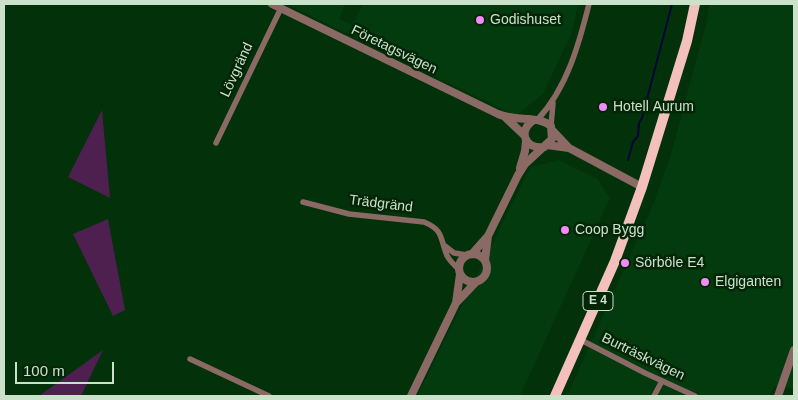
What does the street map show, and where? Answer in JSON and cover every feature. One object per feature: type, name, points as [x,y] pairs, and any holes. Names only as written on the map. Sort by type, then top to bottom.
[{"type":"highway","name":"E 4","points":[[554,396],[581,340],[615,261],[642,187],[687,41],[695,4]]},
{"type":"street","name":"Företagsvägen","points":[[272,4],[506,118],[525,138]]},
{"type":"street","points":[[518,175],[529,160],[552,139],[551,128],[554,101],[579,42],[590,4]]},
{"type":"street","name":"Lövgränd","points":[[216,143],[281,8]]},
{"type":"street","points":[[459,271],[466,281],[476,282],[482,280],[487,272],[485,260],[488,236],[518,175],[525,151],[528,123],[536,119],[554,101]]},
{"type":"street","name":"Företagsvägen","points":[[506,118],[536,119]]},
{"type":"street","points":[[536,119],[545,121],[569,148],[642,187]]},
{"type":"street","points":[[525,138],[534,147],[569,148]]},
{"type":"street","name":"Trädgränd","points":[[303,202],[349,214],[424,222],[434,227],[440,234],[445,246],[446,255],[459,271]]},
{"type":"street","points":[[456,303],[460,261],[488,236]]},
{"type":"street","points":[[445,246],[454,253],[480,256],[485,260]]},
{"type":"street","points":[[411,396],[456,303],[476,282]]},
{"type":"street","name":"Burträskvägen","points":[[581,340],[695,396]]},
{"type":"street","points":[[778,396],[794,350]]},
{"type":"street","points":[[190,359],[270,396]]},
{"type":"street","points":[[654,396],[662,381]]},
{"type":"shaded area","points":[[286,4],[345,4],[339,19],[352,25],[363,4],[578,4],[572,33],[543,94],[516,116]]},
{"type":"shaded area","points":[[709,4],[794,4],[794,389],[774,386],[770,396],[567,396],[654,202],[671,154],[707,20]]},
{"type":"shaded area","points":[[102,110],[110,198],[68,177]]},
{"type":"shaded area","points":[[559,160],[598,179],[610,198],[520,396],[417,396],[530,167]]},
{"type":"shaded area","points":[[108,219],[125,310],[113,316],[73,234]]},
{"type":"shaded area","points":[[103,350],[81,396],[39,396]]},
{"type":"waterway","points":[[628,160],[633,142],[638,136],[639,123],[642,118],[672,4]]},
{"type":"place","name":"Godishuset","points":[[480,20]]},
{"type":"place","name":"Hotell Aurum","points":[[603,107]]},
{"type":"place","name":"Coop Bygg","points":[[565,230]]},
{"type":"place","name":"Sörböle E4","points":[[625,263]]},
{"type":"place","name":"Elgiganten","points":[[705,282]]}]
